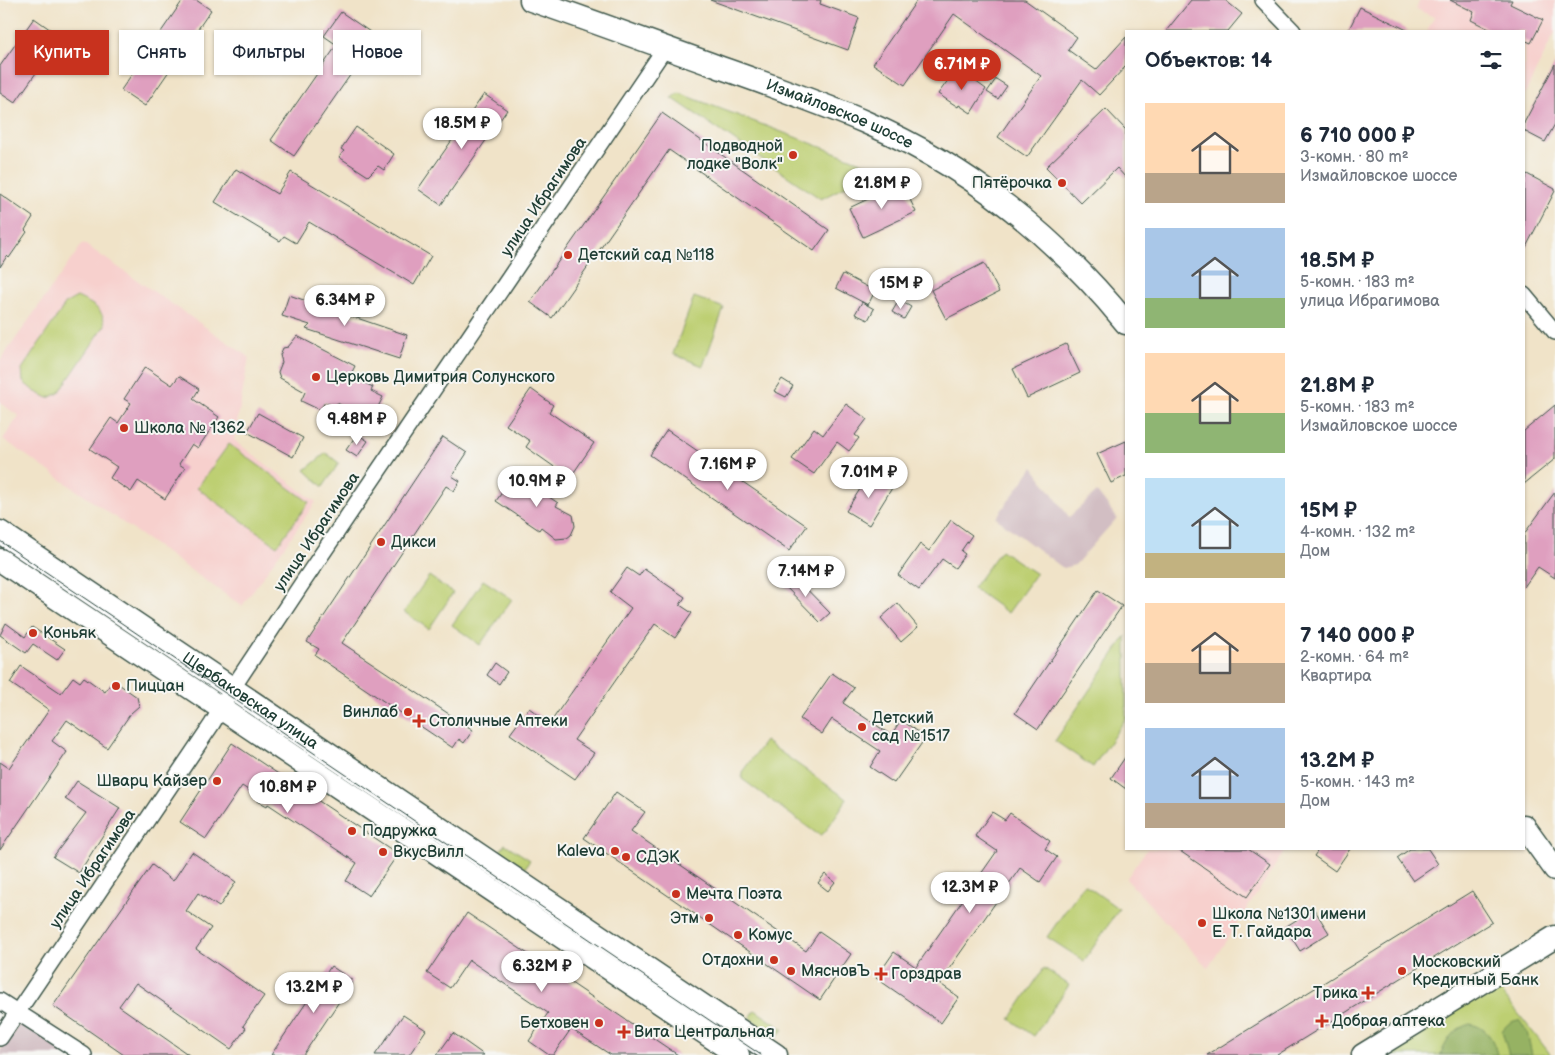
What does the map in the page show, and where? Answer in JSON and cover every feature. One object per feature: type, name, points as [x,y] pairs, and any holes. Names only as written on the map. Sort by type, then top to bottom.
[{"type":"main road","name":"Измайловское шоссе","points":[[531,0],[866,122],[942,162],[996,198],[1052,243],[1095,286],[1125,322]]},
{"type":"main road","name":"Щербаковская улица","points":[[0,532],[776,1055]]},
{"type":"main road","name":"Щербаковская улица","points":[[0,560],[738,1055]]},
{"type":"main road","points":[[1525,816],[1555,850]]},
{"type":"main road","points":[[1525,827],[1555,869]]},
{"type":"main road","points":[[1363,1055],[1555,937]]},
{"type":"street","points":[[1263,0],[1292,30]]},
{"type":"street","name":"улица Ибрагимова","points":[[0,1038],[221,709],[232,689],[665,48]]},
{"type":"street","points":[[1525,296],[1555,332]]},
{"type":"street","points":[[0,1001],[84,1055]]},
{"type":"shaded area","points":[[1420,0],[1555,0],[1555,32],[1525,94],[1525,30],[1428,30],[1434,17],[1416,9]]},
{"type":"shaded area","name":"Школа № 1362","points":[[83,243],[249,357],[234,440],[316,502],[242,606],[3,439],[19,416],[0,403],[0,361]]},
{"type":"shaded area","points":[[1033,467],[1069,517],[1097,492],[1117,518],[1075,565],[1063,568],[996,518]]},
{"type":"shaded area","name":"Школа №1301 имени Е. Т. Гайдара","points":[[1146,850],[1285,850],[1208,968],[1126,879]]},
{"type":"shaded area","points":[[26,1024],[73,1055],[0,1055],[0,1051],[17,1026]]},
{"type":"green space","points":[[679,93],[879,169],[821,199],[672,98]]},
{"type":"green space","points":[[77,297],[96,307],[102,314],[105,325],[59,393],[48,398],[34,391],[23,382],[22,369],[66,303]]},
{"type":"green space","points":[[694,297],[724,308],[703,366],[673,354]]},
{"type":"green space","points":[[229,444],[309,502],[277,546],[197,488]]},
{"type":"green space","points":[[326,453],[339,463],[323,487],[305,470]]},
{"type":"green space","points":[[1001,550],[1036,574],[1008,613],[973,588]]},
{"type":"green space","points":[[429,576],[453,593],[429,629],[404,612]]},
{"type":"green space","points":[[483,580],[512,599],[480,645],[452,625]]},
{"type":"green space","points":[[1125,637],[1125,719],[1093,767],[1055,741]]},
{"type":"green space","points":[[765,741],[847,799],[821,835],[742,779],[742,772]]},
{"type":"green space","points":[[505,844],[530,860],[525,868],[500,851]]},
{"type":"green space","points":[[1084,884],[1119,909],[1084,961],[1047,937]]},
{"type":"green space","points":[[1044,968],[1069,985],[1034,1036],[1010,1019]]},
{"type":"green space","points":[[1495,984],[1551,1055],[1377,1055]]},
{"type":"green space","points":[[755,1010],[783,1029],[777,1037],[750,1018]]},
{"type":"green space","points":[[1519,1020],[1527,1032],[1532,1055],[1509,1055],[1502,1031],[1509,1023]]},
{"type":"green space","points":[[1470,1024],[1481,1028],[1489,1035],[1497,1055],[1440,1055],[1448,1039],[1459,1029]]},
{"type":"building","points":[[183,0],[196,0],[211,10],[197,30],[162,30]]},
{"type":"building","points":[[710,0],[821,0],[820,4],[859,18],[848,50]]},
{"type":"building","points":[[917,0],[1025,0],[1077,37],[1068,50],[1096,70],[1125,38],[1125,67],[1099,95],[1082,80],[1027,157],[998,137],[1041,76],[954,14],[905,85],[873,64]]},
{"type":"building","points":[[1191,0],[1225,0],[1242,14],[1229,30],[1167,30]]},
{"type":"building","points":[[1450,0],[1512,0],[1510,4],[1543,20],[1531,43],[1525,40],[1525,30],[1491,30],[1471,20],[1474,12]]},
{"type":"building","points":[[1360,7],[1407,30],[1348,30]]},
{"type":"building","points":[[341,12],[367,30],[333,30],[333,42],[324,36]]},
{"type":"building","points":[[34,18],[51,30],[26,30]]},
{"type":"building","points":[[15,45],[15,75],[35,75],[15,103],[0,93],[0,66]]},
{"type":"building","points":[[333,51],[333,75],[350,75],[294,156],[271,140],[316,75],[323,75],[323,65]]},
{"type":"building","points":[[1555,64],[1555,124],[1545,142],[1525,132],[1525,121]]},
{"type":"building","points":[[957,68],[986,89],[971,113],[938,94]]},
{"type":"building","points":[[131,75],[166,75],[145,106],[121,90]]},
{"type":"building","points":[[996,79],[1007,86],[998,99],[987,92]]},
{"type":"building","points":[[484,94],[507,110],[441,205],[418,189]]},
{"type":"building","points":[[1106,109],[1125,129],[1125,177],[1117,168],[1081,203],[1046,167]]},
{"type":"building","points":[[662,113],[829,230],[814,251],[669,150],[552,318],[530,302]]},
{"type":"building","points":[[356,127],[394,154],[384,170],[378,166],[368,176],[339,157],[344,151],[341,149]]},
{"type":"building","points":[[236,169],[277,194],[291,172],[431,256],[414,285],[309,222],[296,243],[284,236],[280,241],[215,202]]},
{"type":"building","points":[[1527,174],[1555,189],[1555,191],[1525,249],[1525,179]]},
{"type":"building","points":[[902,183],[916,212],[863,237],[849,208]]},
{"type":"building","points":[[0,194],[33,217],[25,230],[27,232],[9,258],[7,256],[0,267]]},
{"type":"building","points":[[984,263],[999,292],[946,319],[931,290]]},
{"type":"building","points":[[843,274],[875,291],[868,305],[836,288]]},
{"type":"building","points":[[289,295],[407,335],[399,359],[306,329],[310,325],[282,316]]},
{"type":"building","points":[[899,300],[911,307],[904,319],[892,312]]},
{"type":"building","points":[[862,302],[874,309],[868,320],[855,314]]},
{"type":"building","name":"Церковь Димитрия Солунского","points":[[297,336],[355,366],[350,376],[373,387],[371,391],[383,397],[374,415],[360,408],[358,414],[337,403],[335,407],[325,402],[320,410],[301,401],[305,392],[280,378],[278,372],[282,362],[280,355],[283,348],[288,347]]},
{"type":"building","points":[[1066,344],[1080,373],[1027,398],[1013,369]]},
{"type":"building","points":[[145,367],[172,385],[179,376],[199,389],[193,399],[219,417],[198,448],[192,444],[179,464],[185,468],[165,499],[138,481],[131,492],[110,478],[117,467],[90,449],[111,418],[118,423],[131,403],[124,399]]},
{"type":"building","points":[[782,379],[793,386],[786,397],[774,391]]},
{"type":"building","points":[[531,389],[553,405],[549,412],[594,443],[570,478],[526,447],[530,441],[506,425]]},
{"type":"building","points":[[846,404],[867,419],[855,435],[859,438],[849,451],[837,442],[814,474],[792,459],[814,428],[823,435]]},
{"type":"building","points":[[1555,405],[1555,459],[1525,483],[1525,430]]},
{"type":"building","points":[[258,413],[303,438],[293,457],[247,432]]},
{"type":"building","points":[[667,430],[807,526],[789,551],[650,455]]},
{"type":"building","points":[[357,434],[368,441],[357,457],[346,450]]},
{"type":"building","points":[[443,437],[467,453],[452,476],[460,481],[454,491],[446,486],[342,643],[473,730],[464,743],[459,739],[453,748],[315,655],[319,649],[307,642]]},
{"type":"building","points":[[1125,441],[1125,476],[1111,483],[1097,454]]},
{"type":"building","points":[[871,472],[892,488],[869,525],[846,511]]},
{"type":"building","points":[[515,474],[558,503],[556,506],[573,515],[575,526],[571,535],[567,538],[556,539],[541,527],[539,530],[496,501]]},
{"type":"building","points":[[1555,492],[1555,578],[1538,567],[1525,586],[1525,533]]},
{"type":"building","points":[[951,520],[972,535],[961,551],[965,554],[955,568],[942,559],[919,590],[898,575],[920,544],[929,551]]},
{"type":"building","points":[[627,568],[639,576],[644,569],[685,597],[680,605],[692,613],[675,638],[655,624],[574,740],[594,753],[575,779],[510,734],[529,708],[550,723],[631,608],[610,592]]},
{"type":"building","points":[[792,574],[830,613],[820,622],[782,583]]},
{"type":"building","points":[[1098,590],[1122,606],[1038,729],[1015,713]]},
{"type":"building","points":[[898,603],[918,627],[901,642],[881,618]]},
{"type":"building","points":[[6,623],[25,637],[32,627],[65,649],[57,660],[33,644],[26,653],[0,635]]},
{"type":"building","points":[[495,663],[507,672],[499,684],[487,675]]},
{"type":"building","points":[[21,666],[61,693],[73,677],[80,682],[84,677],[105,692],[113,680],[137,697],[139,706],[131,713],[107,748],[67,720],[52,741],[67,752],[0,850],[0,762],[9,768],[49,710],[10,683]]},
{"type":"building","name":"Детский сад №1517","points":[[832,673],[854,688],[843,703],[891,735],[901,720],[926,737],[894,783],[870,767],[880,751],[832,719],[822,734],[800,719]]},
{"type":"building","points":[[232,743],[398,854],[369,896],[346,881],[357,863],[268,804],[267,806],[258,801],[260,798],[242,786],[206,839],[180,822]]},
{"type":"building","points":[[1125,757],[1125,788],[1111,778]]},
{"type":"building","points":[[77,781],[120,808],[79,873],[53,857],[86,813],[65,799]]},
{"type":"building","points":[[616,792],[645,812],[631,831],[806,951],[819,932],[851,954],[820,1000],[584,838]]},
{"type":"building","points":[[992,812],[1005,820],[1010,813],[1050,841],[1045,849],[1057,857],[1040,882],[1020,868],[939,983],[959,997],[941,1023],[876,978],[894,952],[916,967],[997,851],[975,836]]},
{"type":"building","points":[[1178,850],[1249,850],[1270,864],[1247,897]]},
{"type":"building","points":[[1318,850],[1349,850],[1335,871],[1314,856]]},
{"type":"building","points":[[1409,850],[1429,850],[1438,864],[1413,881],[1397,858]]},
{"type":"building","points":[[192,852],[236,882],[219,907],[198,893],[186,911],[211,928],[196,949],[264,996],[243,1026],[246,1028],[231,1049],[136,983],[119,1006],[189,1055],[124,1055],[53,1006],[152,865],[173,881]]},
{"type":"building","points":[[825,874],[835,882],[828,891],[818,883]]},
{"type":"building","points":[[1472,891],[1492,922],[1277,1055],[1207,1055]]},
{"type":"building","points":[[1314,909],[1329,933],[1300,951],[1285,927]]},
{"type":"building","points":[[467,913],[678,1055],[611,1055],[571,1029],[553,1055],[549,1055],[529,1041],[548,1013],[469,960],[450,988],[427,973]]},
{"type":"building","points":[[331,966],[353,981],[303,1055],[271,1055]]},
{"type":"building","points":[[403,1015],[426,1030],[409,1055],[375,1055]]},
{"type":"building","points":[[453,1033],[484,1055],[437,1055]]},
{"type":"tram line","points":[[0,541],[761,1055]]},
{"type":"place","name":"Подводной лодке \"Волк\"","points":[[793,155]]},
{"type":"place","name":"Пятёрочка","points":[[1062,183]]},
{"type":"place","name":"Детский сад №118","points":[[568,255]]},
{"type":"place","name":"Церковь Димитрия Солунского","points":[[316,377]]},
{"type":"place","name":"Школа № 1362","points":[[124,428]]},
{"type":"place","name":"Дикси","points":[[381,542]]},
{"type":"place","name":"Коньяк","points":[[33,633]]},
{"type":"place","name":"Пиццан","points":[[116,686]]},
{"type":"place","name":"Винлаб","points":[[408,712]]},
{"type":"place","name":"Столичные Аптеки","points":[[419,721]]},
{"type":"place","name":"Детский сад №1517","points":[[862,727]]},
{"type":"place","name":"Шварц Кайзер","points":[[217,781]]},
{"type":"place","name":"Подружка","points":[[352,831]]},
{"type":"place","name":"Kaleva","points":[[615,851]]},
{"type":"place","name":"ВкусВилл","points":[[383,852]]},
{"type":"place","name":"СДЭК","points":[[626,857]]},
{"type":"place","name":"Мечта Поэта","points":[[676,894]]},
{"type":"place","name":"Этм","points":[[709,918]]},
{"type":"place","name":"Школа №1301 имени Е. Т. Гайдара","points":[[1202,923]]},
{"type":"place","name":"Комус","points":[[738,935]]},
{"type":"place","name":"Отдохни","points":[[774,960]]},
{"type":"place","name":"МясновЪ","points":[[791,971]]},
{"type":"place","name":"Московский Кредитный Банк","points":[[1402,971]]},
{"type":"place","name":"Горздрав","points":[[881,974]]},
{"type":"place","name":"Трика","points":[[1368,993]]},
{"type":"place","name":"Добрая аптека","points":[[1322,1021]]},
{"type":"place","name":"Бетховен","points":[[599,1023]]},
{"type":"place","name":"Вита Центральная","points":[[624,1032]]}]
